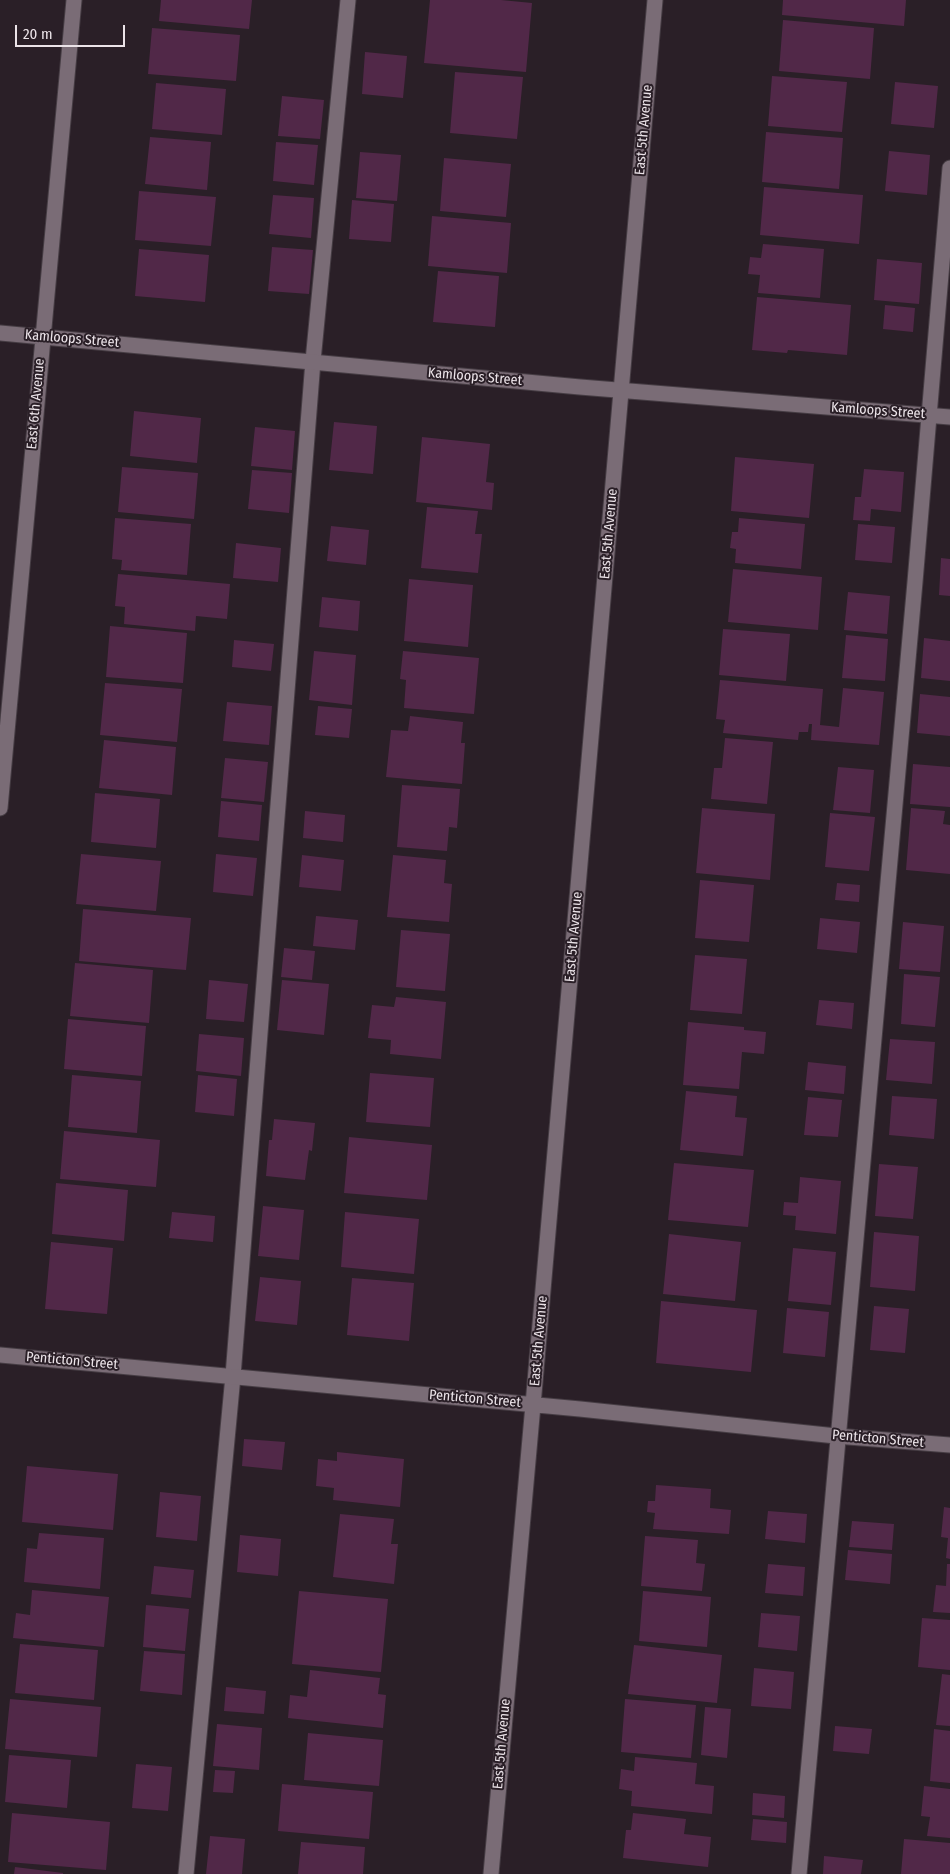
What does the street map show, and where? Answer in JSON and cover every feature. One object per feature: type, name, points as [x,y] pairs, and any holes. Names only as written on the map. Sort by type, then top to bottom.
[{"type":"street","name":"East 6th Avenue","points":[[0,808],[74,0]]},
{"type":"street","points":[[186,1874],[233,1376],[313,362],[348,0]]},
{"type":"street","name":"East 5th Avenue","points":[[491,1874],[655,0]]},
{"type":"street","points":[[799,1874],[836,1436],[930,415],[950,168]]},
{"type":"street","name":"Kamloops Street","points":[[0,333],[621,390],[950,416]]},
{"type":"street","name":"Penticton Street","points":[[0,1355],[533,1405],[836,1436],[950,1445]]},
{"type":"building","points":[[161,0],[252,0],[249,29],[159,21]]},
{"type":"building","points":[[430,0],[501,0],[532,3],[526,72],[424,63]]},
{"type":"building","points":[[783,0],[906,0],[904,26],[782,15]]},
{"type":"building","points":[[783,20],[874,28],[870,79],[779,71]]},
{"type":"building","points":[[152,28],[240,35],[236,81],[148,74]]},
{"type":"building","points":[[365,52],[407,56],[403,98],[362,94]]},
{"type":"building","points":[[455,72],[523,77],[517,139],[450,133]]},
{"type":"building","points":[[772,76],[847,82],[842,132],[768,126]]},
{"type":"building","points":[[895,82],[938,86],[934,128],[891,124]]},
{"type":"building","points":[[156,83],[226,89],[222,135],[152,129]]},
{"type":"building","points":[[282,96],[324,100],[320,139],[278,136]]},
{"type":"building","points":[[766,132],[843,138],[839,189],[762,182]]},
{"type":"building","points":[[150,137],[211,142],[207,190],[145,184]]},
{"type":"building","points":[[276,142],[318,145],[314,185],[273,181]]},
{"type":"building","points":[[889,151],[930,155],[927,195],[885,191]]},
{"type":"building","points":[[360,152],[401,155],[397,201],[356,198]]},
{"type":"building","points":[[444,158],[511,164],[506,217],[440,211]]},
{"type":"building","points":[[764,187],[863,195],[859,244],[760,235]]},
{"type":"building","points":[[139,191],[216,197],[211,246],[135,240]]},
{"type":"building","points":[[273,195],[314,198],[311,238],[269,234]]},
{"type":"building","points":[[352,200],[394,204],[391,242],[349,239]]},
{"type":"building","points":[[432,216],[511,223],[507,273],[428,266]]},
{"type":"building","points":[[763,244],[824,249],[820,298],[758,293],[760,275],[748,274],[750,257],[761,258]]},
{"type":"building","points":[[272,247],[313,250],[309,294],[268,291]]},
{"type":"building","points":[[139,249],[209,255],[205,302],[135,296]]},
{"type":"building","points":[[877,259],[922,263],[919,304],[874,300]]},
{"type":"building","points":[[438,271],[499,276],[495,327],[433,322]]},
{"type":"building","points":[[757,297],[851,305],[847,355],[788,350],[787,353],[752,350]]},
{"type":"building","points":[[885,305],[915,308],[913,332],[883,329]]},
{"type":"building","points":[[134,411],[201,418],[197,463],[130,456]]},
{"type":"building","points":[[334,422],[377,426],[373,474],[329,470]]},
{"type":"building","points":[[255,427],[295,431],[292,470],[251,466]]},
{"type":"building","points":[[422,437],[490,444],[486,482],[494,483],[492,510],[416,502]]},
{"type":"building","points":[[735,457],[814,464],[809,518],[731,511]]},
{"type":"building","points":[[122,467],[198,473],[194,519],[118,512]]},
{"type":"building","points":[[864,469],[904,472],[901,512],[871,509],[870,521],[853,520],[855,497],[861,497]]},
{"type":"building","points":[[252,470],[292,473],[289,513],[248,509]]},
{"type":"building","points":[[427,507],[478,511],[475,534],[482,534],[478,573],[421,568]]},
{"type":"building","points":[[115,518],[191,524],[187,575],[121,570],[122,560],[112,559]]},
{"type":"building","points":[[739,518],[805,524],[801,569],[735,563],[736,549],[730,548],[732,532],[738,532]]},
{"type":"building","points":[[858,524],[895,527],[892,563],[855,560]]},
{"type":"building","points":[[331,526],[369,530],[366,565],[327,561]]},
{"type":"building","points":[[236,543],[281,548],[278,582],[233,578]]},
{"type":"building","points":[[941,558],[950,559],[950,596],[939,595]]},
{"type":"building","points":[[733,569],[822,577],[818,630],[728,622]]},
{"type":"building","points":[[118,574],[230,584],[227,619],[196,616],[195,631],[124,624],[125,607],[115,606]]},
{"type":"building","points":[[409,579],[473,585],[468,647],[404,641]]},
{"type":"building","points":[[848,592],[890,596],[887,634],[844,630]]},
{"type":"building","points":[[322,597],[360,601],[358,631],[319,627]]},
{"type":"building","points":[[110,626],[187,633],[183,683],[106,677]]},
{"type":"building","points":[[723,629],[790,634],[786,681],[719,675]]},
{"type":"building","points":[[846,635],[888,639],[885,681],[842,678]]},
{"type":"building","points":[[924,638],[950,641],[950,681],[921,678]]},
{"type":"building","points":[[234,640],[274,644],[271,671],[232,667]]},
{"type":"building","points":[[314,651],[356,655],[352,705],[309,700]]},
{"type":"building","points":[[403,651],[479,658],[474,714],[404,708],[406,680],[400,679]]},
{"type":"building","points":[[720,680],[823,689],[820,725],[839,727],[843,688],[884,692],[879,745],[811,740],[812,724],[809,724],[808,732],[799,732],[798,740],[723,733],[725,720],[716,719]]},
{"type":"building","points":[[105,683],[182,689],[177,742],[100,735]]},
{"type":"building","points":[[920,694],[950,697],[950,736],[917,733]]},
{"type":"building","points":[[227,702],[272,706],[269,745],[223,741]]},
{"type":"building","points":[[318,706],[352,709],[349,738],[315,735]]},
{"type":"building","points":[[410,716],[463,722],[461,743],[465,743],[462,784],[386,777],[391,730],[408,731]]},
{"type":"building","points":[[725,738],[773,742],[767,804],[711,799],[714,768],[722,768]]},
{"type":"building","points":[[104,740],[176,747],[172,795],[99,788]]},
{"type":"building","points":[[225,758],[268,762],[264,802],[221,798]]},
{"type":"building","points":[[913,764],[950,767],[950,807],[910,804]]},
{"type":"building","points":[[838,767],[874,770],[870,813],[833,810]]},
{"type":"building","points":[[402,785],[460,789],[457,828],[449,827],[447,851],[397,847]]},
{"type":"building","points":[[95,793],[160,799],[156,848],[91,842]]},
{"type":"building","points":[[221,801],[262,805],[259,841],[218,837]]},
{"type":"building","points":[[702,808],[775,814],[770,880],[696,873]]},
{"type":"building","points":[[911,808],[945,811],[943,824],[950,825],[950,874],[906,870]]},
{"type":"building","points":[[305,811],[345,815],[343,842],[303,838]]},
{"type":"building","points":[[830,813],[875,817],[869,871],[825,867]]},
{"type":"building","points":[[81,854],[161,861],[156,911],[76,904]]},
{"type":"building","points":[[216,854],[257,858],[253,896],[213,892]]},
{"type":"building","points":[[302,855],[344,860],[341,891],[299,887]]},
{"type":"building","points":[[393,855],[446,860],[444,883],[452,884],[449,922],[387,917]]},
{"type":"building","points":[[700,880],[754,885],[749,942],[695,938]]},
{"type":"building","points":[[837,883],[860,885],[859,902],[835,900]]},
{"type":"building","points":[[83,909],[191,918],[186,970],[79,961]]},
{"type":"building","points":[[316,916],[358,920],[355,950],[313,946]]},
{"type":"building","points":[[820,918],[860,922],[857,953],[817,949]]},
{"type":"building","points":[[903,922],[944,926],[940,972],[899,969]]},
{"type":"building","points":[[401,930],[450,934],[445,991],[396,987]]},
{"type":"building","points":[[284,948],[315,951],[312,980],[281,977]]},
{"type":"building","points":[[695,955],[747,959],[742,1014],[690,1010]]},
{"type":"building","points":[[75,963],[153,970],[149,1023],[70,1016]]},
{"type":"building","points":[[904,974],[940,977],[935,1027],[901,1024]]},
{"type":"building","points":[[209,980],[248,984],[244,1022],[206,1019]]},
{"type":"building","points":[[282,980],[329,984],[324,1035],[277,1030]]},
{"type":"building","points":[[396,997],[446,1002],[441,1059],[390,1054],[391,1040],[368,1038],[372,1005],[394,1007]]},
{"type":"building","points":[[819,1000],[854,1003],[852,1029],[816,1025]]},
{"type":"building","points":[[68,1019],[146,1026],[142,1076],[64,1069]]},
{"type":"building","points":[[688,1022],[744,1027],[744,1030],[766,1032],[764,1054],[742,1052],[739,1089],[683,1085]]},
{"type":"building","points":[[199,1034],[244,1038],[241,1076],[196,1071]]},
{"type":"building","points":[[890,1039],[935,1042],[932,1084],[886,1080]]},
{"type":"building","points":[[808,1062],[846,1066],[844,1094],[805,1090]]},
{"type":"building","points":[[370,1073],[434,1078],[430,1127],[366,1122]]},
{"type":"building","points":[[72,1075],[141,1081],[137,1133],[68,1127]]},
{"type":"building","points":[[198,1075],[237,1079],[234,1116],[195,1112]]},
{"type":"building","points":[[686,1091],[737,1096],[735,1117],[747,1118],[743,1156],[680,1150]]},
{"type":"building","points":[[892,1096],[937,1099],[934,1139],[889,1135]]},
{"type":"building","points":[[808,1097],[842,1100],[838,1137],[804,1135]]},
{"type":"building","points":[[274,1119],[315,1123],[312,1151],[309,1150],[305,1180],[266,1176],[269,1140],[272,1140]]},
{"type":"building","points":[[64,1131],[160,1140],[156,1187],[60,1179]]},
{"type":"building","points":[[349,1137],[432,1145],[427,1200],[344,1193]]},
{"type":"building","points":[[674,1163],[754,1170],[748,1227],[668,1220]]},
{"type":"building","points":[[879,1164],[918,1167],[913,1219],[875,1216]]},
{"type":"building","points":[[800,1177],[841,1181],[836,1234],[795,1230],[796,1216],[783,1215],[784,1202],[798,1203]]},
{"type":"building","points":[[56,1183],[128,1190],[124,1241],[52,1234]]},
{"type":"building","points":[[263,1206],[304,1210],[299,1260],[258,1256]]},
{"type":"building","points":[[172,1212],[215,1216],[213,1242],[169,1238]]},
{"type":"building","points":[[345,1212],[419,1219],[414,1274],[341,1267]]},
{"type":"building","points":[[874,1232],[919,1236],[915,1291],[870,1287]]},
{"type":"building","points":[[669,1234],[741,1242],[735,1301],[663,1294]]},
{"type":"building","points":[[51,1242],[113,1248],[107,1314],[45,1309]]},
{"type":"building","points":[[793,1248],[836,1252],[831,1305],[788,1301]]},
{"type":"building","points":[[260,1277],[301,1281],[297,1325],[255,1321]]},
{"type":"building","points":[[352,1278],[414,1283],[409,1341],[347,1335]]},
{"type":"building","points":[[661,1301],[757,1310],[751,1372],[656,1363]]},
{"type":"building","points":[[874,1306],[909,1309],[905,1353],[870,1350]]},
{"type":"building","points":[[787,1308],[829,1312],[825,1357],[783,1353]]},
{"type":"building","points":[[244,1439],[285,1442],[282,1470],[242,1466]]},
{"type":"building","points":[[337,1452],[404,1459],[400,1507],[333,1500],[334,1488],[316,1486],[318,1459],[337,1461]]},
{"type":"building","points":[[27,1466],[118,1474],[113,1530],[22,1522]]},
{"type":"building","points":[[656,1485],[711,1489],[710,1508],[731,1510],[729,1534],[653,1529],[655,1513],[647,1512],[648,1501],[655,1501]]},
{"type":"building","points":[[160,1492],[201,1496],[197,1541],[156,1537]]},
{"type":"building","points":[[944,1507],[950,1508],[950,1559],[946,1558],[948,1538],[941,1537]]},
{"type":"building","points":[[768,1511],[807,1514],[805,1543],[765,1539]]},
{"type":"building","points":[[340,1514],[394,1519],[391,1544],[398,1544],[394,1584],[333,1577]]},
{"type":"building","points":[[852,1521],[894,1524],[892,1550],[849,1547]]},
{"type":"building","points":[[39,1533],[104,1538],[100,1589],[24,1582],[27,1548],[37,1549]]},
{"type":"building","points":[[240,1535],[281,1539],[278,1576],[237,1572]]},
{"type":"building","points":[[645,1536],[698,1540],[696,1563],[705,1564],[702,1591],[641,1586]]},
{"type":"building","points":[[848,1550],[892,1554],[890,1584],[845,1580]]},
{"type":"building","points":[[768,1564],[805,1567],[803,1596],[765,1593]]},
{"type":"building","points":[[947,1564],[950,1564],[950,1613],[933,1612],[936,1585],[946,1586]]},
{"type":"building","points":[[154,1566],[194,1570],[191,1598],[151,1594]]},
{"type":"building","points":[[32,1590],[109,1597],[104,1647],[13,1638],[16,1613],[30,1615]]},
{"type":"building","points":[[299,1591],[388,1599],[381,1672],[292,1664]]},
{"type":"building","points":[[643,1591],[711,1597],[707,1647],[639,1641]]},
{"type":"building","points":[[146,1605],[189,1609],[185,1651],[143,1647]]},
{"type":"building","points":[[761,1613],[800,1616],[797,1651],[758,1647]]},
{"type":"building","points":[[922,1618],[950,1620],[950,1670],[918,1667]]},
{"type":"building","points":[[20,1644],[98,1650],[94,1700],[15,1693]]},
{"type":"building","points":[[634,1645],[722,1655],[717,1703],[628,1694]]},
{"type":"building","points":[[144,1651],[185,1654],[182,1695],[140,1691]]},
{"type":"building","points":[[754,1668],[794,1672],[791,1709],[751,1706]]},
{"type":"building","points":[[310,1670],[380,1678],[378,1694],[386,1695],[383,1728],[288,1718],[290,1695],[307,1697]]},
{"type":"building","points":[[942,1674],[950,1675],[950,1726],[936,1725]]},
{"type":"building","points":[[226,1687],[266,1691],[264,1714],[224,1711]]},
{"type":"building","points":[[10,1699],[101,1707],[97,1757],[5,1749]]},
{"type":"building","points":[[625,1699],[696,1705],[691,1758],[621,1752]]},
{"type":"building","points":[[705,1707],[731,1709],[727,1758],[701,1755]]},
{"type":"building","points":[[217,1724],[262,1728],[259,1770],[213,1766]]},
{"type":"building","points":[[835,1726],[872,1729],[869,1754],[833,1751]]},
{"type":"building","points":[[934,1729],[950,1731],[950,1783],[930,1781]]},
{"type":"building","points":[[308,1733],[383,1740],[379,1786],[304,1780]]},
{"type":"building","points":[[9,1755],[71,1760],[67,1808],[5,1802]]},
{"type":"building","points":[[635,1757],[697,1763],[695,1784],[714,1786],[712,1814],[631,1806],[632,1791],[619,1789],[621,1769],[634,1771]]},
{"type":"building","points":[[136,1764],[172,1767],[168,1811],[132,1808]]},
{"type":"building","points":[[215,1770],[235,1771],[233,1793],[213,1792]]},
{"type":"building","points":[[282,1784],[373,1792],[369,1839],[278,1831]]},
{"type":"building","points":[[924,1786],[950,1789],[950,1838],[927,1836],[930,1817],[921,1816]]},
{"type":"building","points":[[753,1793],[785,1796],[784,1818],[752,1815]]},
{"type":"building","points":[[12,1813],[110,1822],[106,1870],[8,1862]]},
{"type":"building","points":[[633,1813],[686,1819],[684,1834],[711,1837],[708,1867],[623,1858],[626,1830],[631,1830]]},
{"type":"building","points":[[753,1819],[787,1822],[786,1843],[751,1840]]},
{"type":"building","points":[[210,1836],[245,1839],[242,1874],[206,1874]]},
{"type":"building","points":[[904,1839],[950,1843],[950,1874],[901,1874]]},
{"type":"building","points":[[301,1842],[365,1847],[363,1874],[298,1874]]},
{"type":"building","points":[[824,1856],[863,1860],[861,1874],[823,1874]]},
{"type":"building","points":[[15,1867],[63,1873],[63,1874],[14,1874]]}]
